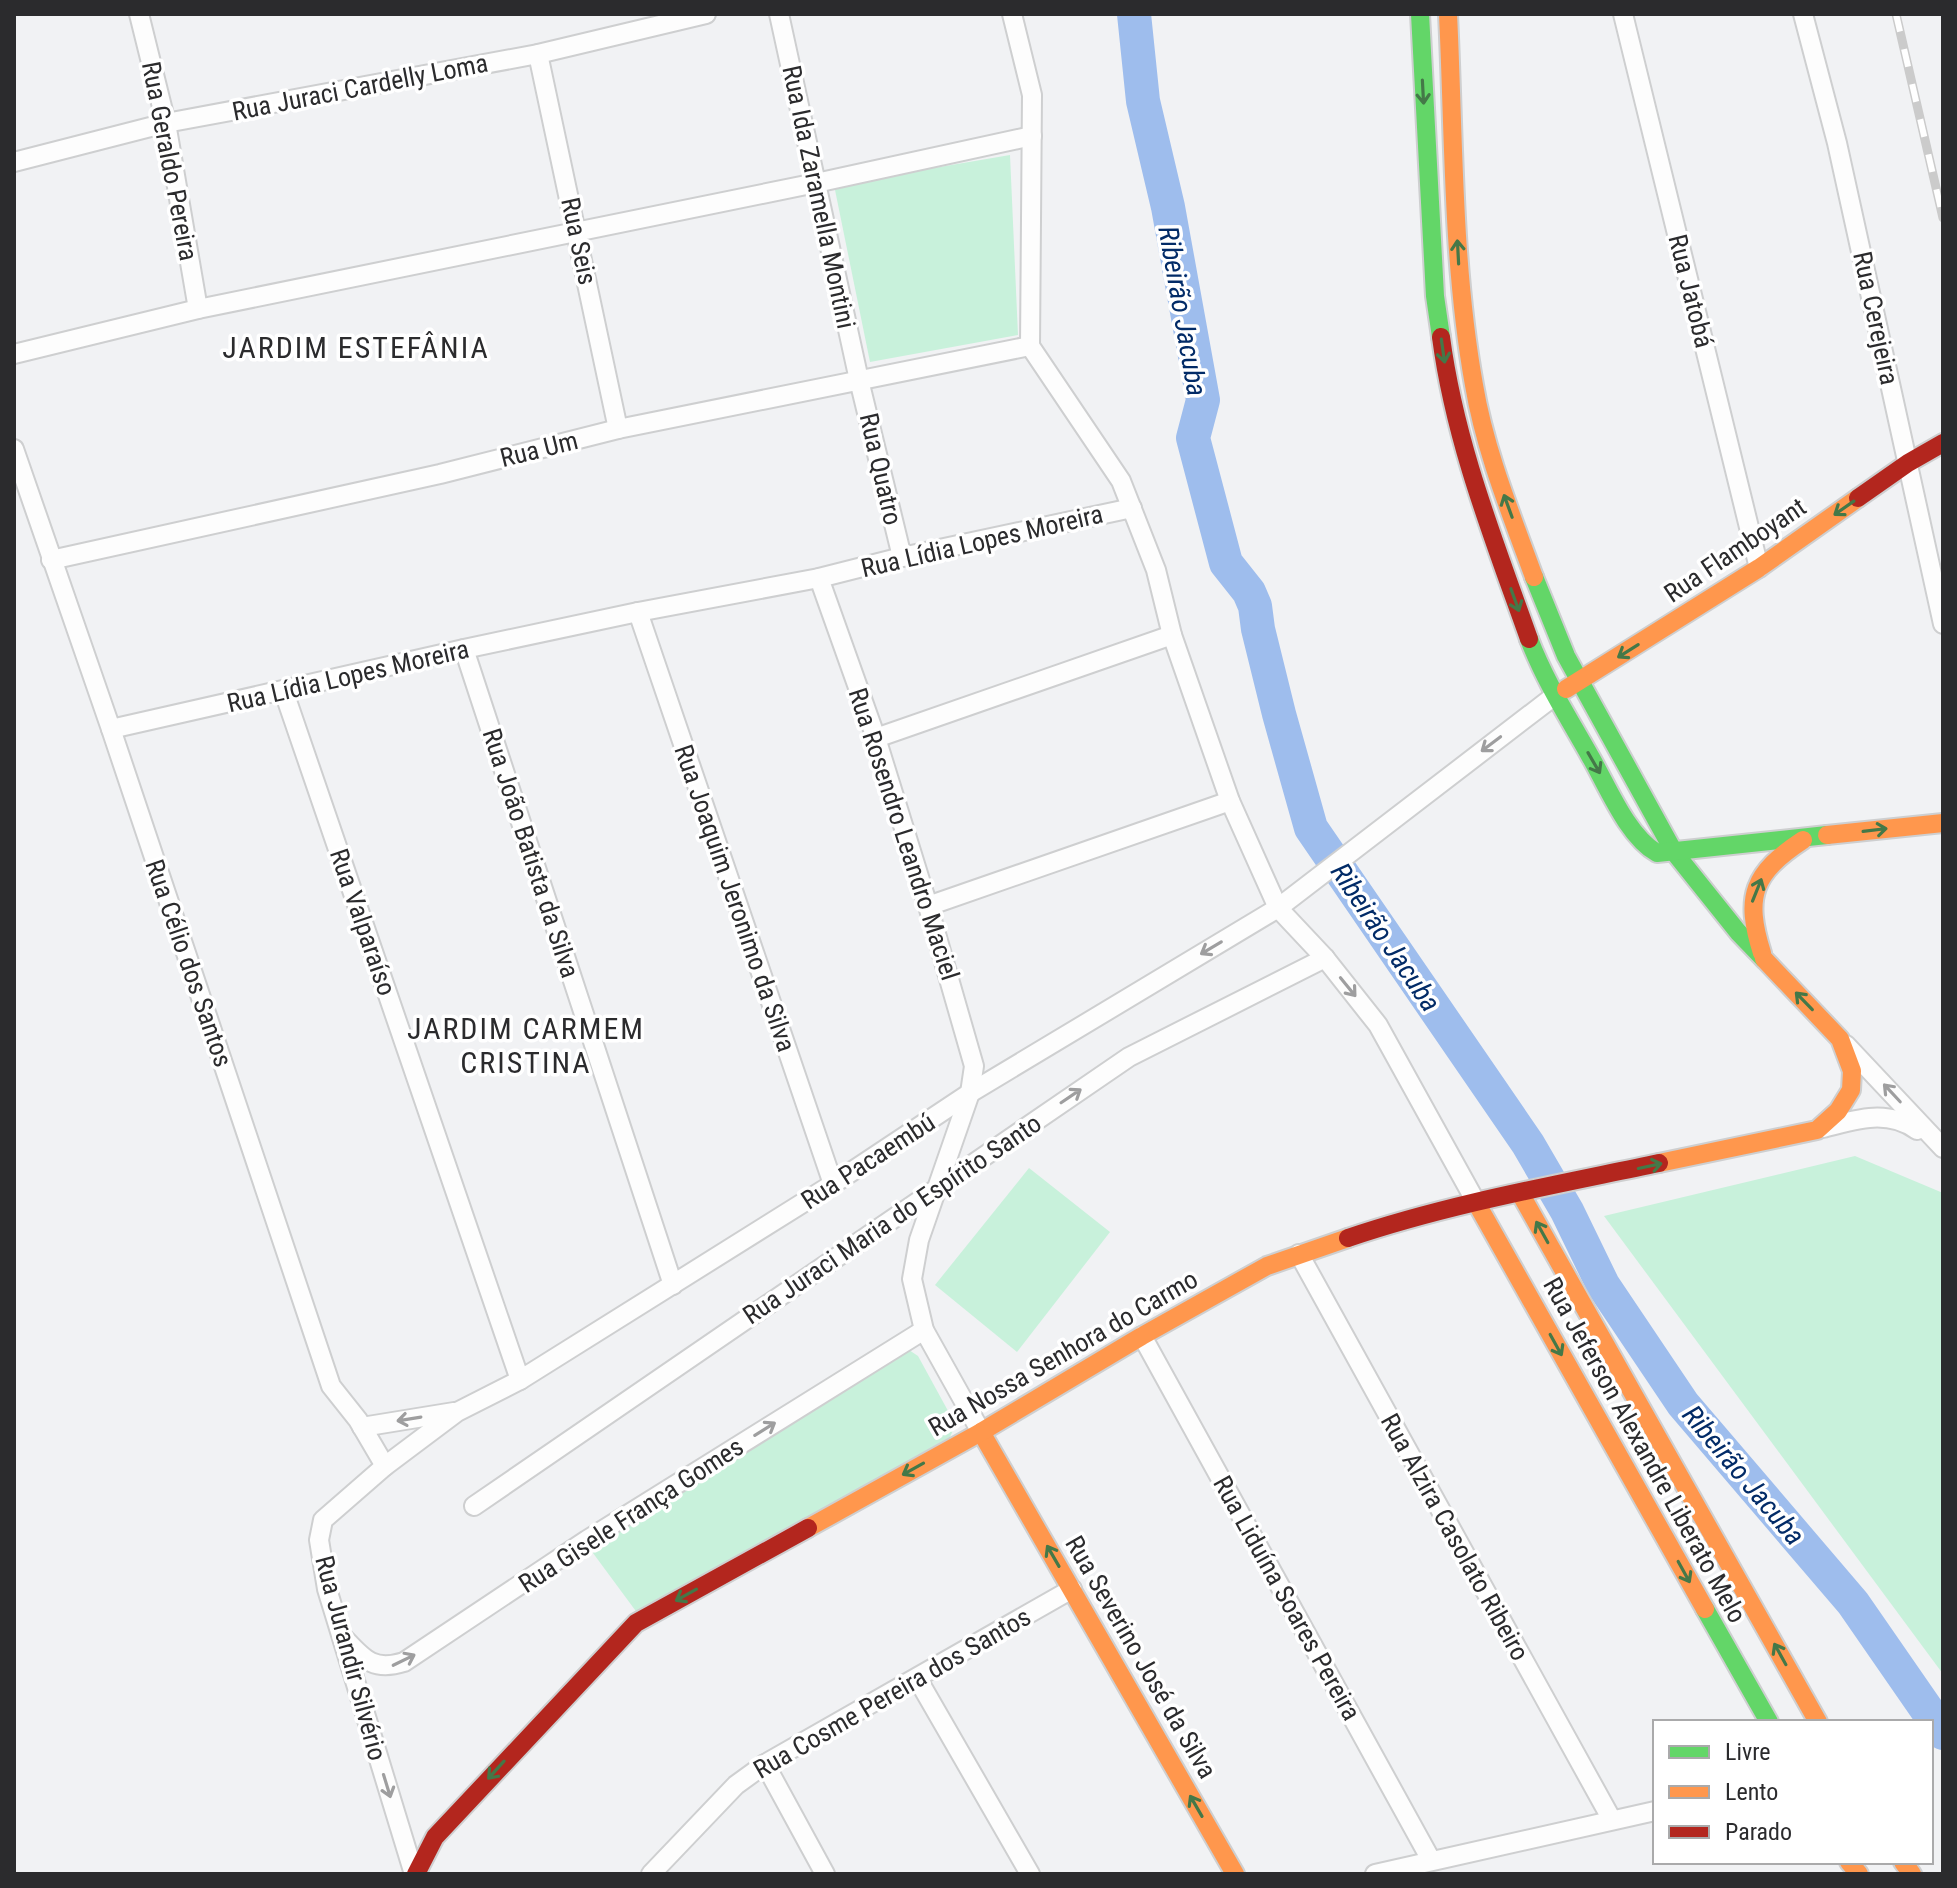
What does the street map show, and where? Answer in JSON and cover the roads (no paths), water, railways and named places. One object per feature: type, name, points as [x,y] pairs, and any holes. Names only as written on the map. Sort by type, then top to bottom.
[{"type":"main road","points":[[1420,14],[1435,296],[1448,390],[1471,477],[1553,697],[1642,842],[1657,853],[1674,852],[1943,823]]},
{"type":"main road","points":[[1448,14],[1461,298],[1474,387],[1498,478],[1545,608],[1566,656],[1674,852],[1738,932],[1840,1039],[1852,1071],[1851,1090],[1838,1111],[1817,1130]]},
{"type":"main road","name":"Rua Flamboyant","points":[[1553,697],[1759,568],[1908,463],[1943,443]]},
{"type":"main road","points":[[1765,960],[1753,927],[1751,895],[1767,867],[1806,838]]},
{"type":"main road","name":"Rua Nossa Senhora do Carmo","points":[[415,1874],[435,1837],[636,1623],[981,1432],[1267,1266],[1384,1226],[1528,1191],[1817,1130]]},
{"type":"main road","name":"Rua Jeferson Alexandre Liberato Melo","points":[[1528,1191],[1817,1720]]},
{"type":"main road","name":"Rua Jeferson Alexandre Liberato Melo","points":[[1477,1204],[1768,1720]]},
{"type":"main road","points":[[1001,1467],[1004,1439],[1016,1411]]},
{"type":"main road","name":"Rua Severino José da Silva","points":[[981,1432],[1235,1874]]},
{"type":"street","name":"Rua Geraldo Pereira","points":[[139,14],[166,123],[198,309]]},
{"type":"street","name":"Rua Juraci Cardelly Loma","points":[[14,162],[166,123],[538,54],[706,14]]},
{"type":"street","name":"Rua Ida Zaramella Montini","points":[[779,14],[859,380]]},
{"type":"street","points":[[1012,14],[1032,95],[1030,346],[1121,481],[1132,508]]},
{"type":"street","name":"Rua Jatobá","points":[[1623,14],[1759,568]]},
{"type":"street","name":"Rua Cerejeira","points":[[1803,14],[1837,143],[1943,624]]},
{"type":"street","name":"Rua Seis","points":[[538,54],[618,429]]},
{"type":"street","points":[[14,354],[198,309],[1032,136]]},
{"type":"street","name":"Rua Um","points":[[51,560],[425,478],[618,429],[1030,346]]},
{"type":"street","name":"Rua Quatro","points":[[859,380],[902,557]]},
{"type":"street","name":"Rua Célio dos Santos","points":[[14,449],[331,1386],[362,1427],[385,1466]]},
{"type":"street","name":"Rua Lídia Lopes Moreira","points":[[111,729],[464,649],[819,578],[1132,508],[1156,570],[1172,635],[1230,801],[1278,908],[1325,958],[1378,1025],[1477,1204]]},
{"type":"street","name":"Rua Rosendro Leandro Maciel","points":[[819,578],[876,738],[928,906],[974,1066],[970,1093]]},
{"type":"street","name":"Rua Joaquim Jeronimo da Silva","points":[[638,612],[833,1184]]},
{"type":"street","points":[[876,738],[1172,635]]},
{"type":"street","name":"Rua João Batista da Silva","points":[[464,649],[673,1285]]},
{"type":"street","name":"Rua Valparaíso","points":[[284,692],[520,1380]]},
{"type":"street","name":"Rua Pacaembú","points":[[385,1466],[457,1412],[520,1380],[833,1184],[970,1093],[1278,908],[1553,697]]},
{"type":"street","points":[[928,906],[1230,801]]},
{"type":"street","name":"Rua Juraci Maria do Espírito Santo","points":[[474,1506],[1129,1057],[1325,958]]},
{"type":"street","points":[[1840,1039],[1943,1148]]},
{"type":"street","name":"Rua Severino José da Silva","points":[[970,1093],[919,1240],[912,1279],[924,1330],[981,1432]]},
{"type":"street","points":[[1817,1130],[1852,1120],[1896,1118],[1943,1148]]},
{"type":"street","name":"Rua Alzira Casolato Ribeiro","points":[[1299,1254],[1612,1820]]},
{"type":"street","name":"Rua Gisele França Gomes","points":[[340,1634],[365,1660],[389,1667],[404,1662],[587,1540],[924,1330]]},
{"type":"street","name":"Rua Liduína Soares Pereira","points":[[1142,1336],[1431,1860]]},
{"type":"street","name":"Rua Pacaembú","points":[[362,1427],[457,1412]]},
{"type":"street","name":"Rua Jurandir Silvério","points":[[385,1466],[323,1520],[319,1540],[340,1634],[415,1874]]},
{"type":"street","name":"Rua Cosme Pereira dos Santos","points":[[651,1874],[736,1785],[765,1764],[1072,1589]]},
{"type":"street","points":[[917,1678],[1030,1874]]},
{"type":"street","points":[[765,1764],[825,1874]]},
{"type":"street","points":[[1375,1874],[1653,1811]]},
{"type":"waterway","name":"Ribeirão Jacuba","points":[[1134,14],[1143,101],[1168,207],[1203,400],[1193,438],[1226,563],[1249,592],[1255,606],[1279,714],[1311,828],[1528,1144],[1567,1211],[1603,1285],[1683,1404],[1853,1603],[1943,1733]]},
{"type":"railway","points":[[1896,14],[1943,218]]},
{"type":"district","name":"JARDIM ESTEFÂNIA","points":[[356,348]]},
{"type":"district","name":"JARDIM CARMEM CRISTINA","points":[[526,1046]]}]
